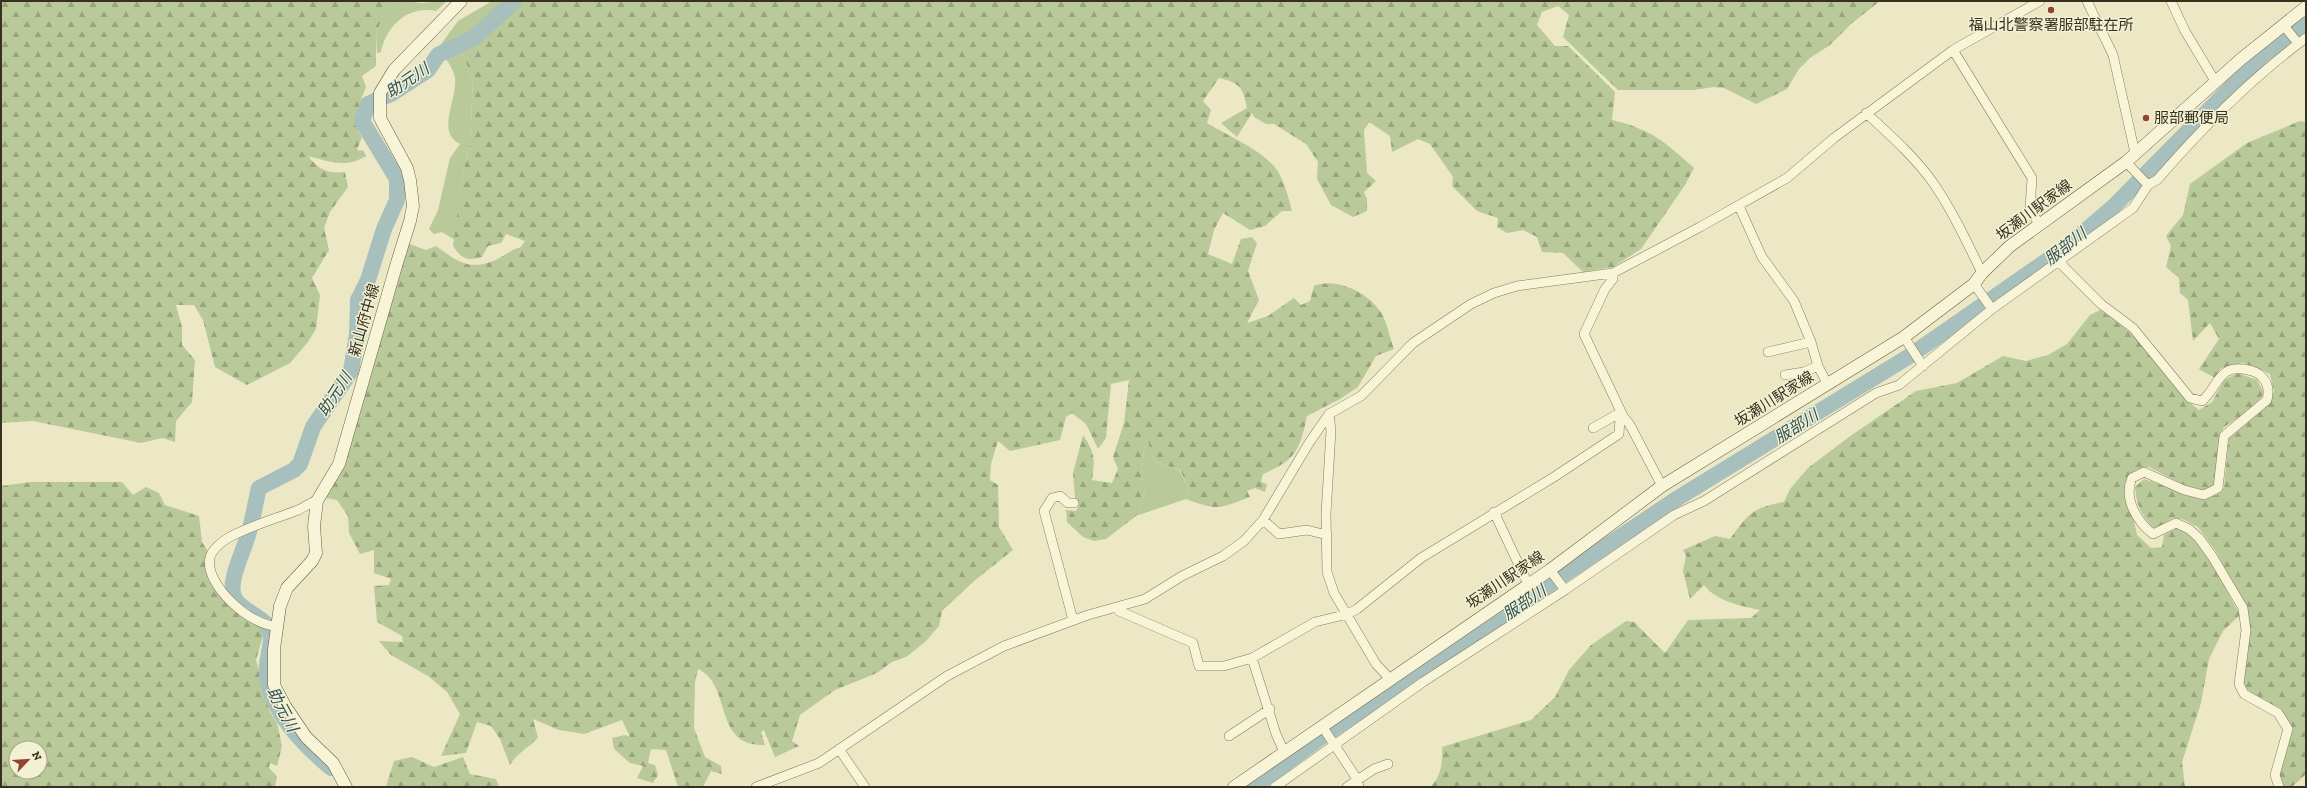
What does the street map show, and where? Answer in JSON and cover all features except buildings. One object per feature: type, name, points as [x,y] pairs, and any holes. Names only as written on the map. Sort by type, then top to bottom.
[{"type":"main road","name":"新山府中線","points":[[346,787],[333,763],[306,737],[285,706],[274,685],[273,672],[277,626],[280,606],[287,588],[312,561],[316,553],[314,526],[317,501],[339,464],[410,221],[412,192],[407,168],[380,118],[380,99],[394,70],[461,1]]},
{"type":"main road","name":"坂瀬川駅家線","points":[[1234,787],[1284,752],[1323,728],[1390,679],[1528,584],[1551,572],[1662,486],[1828,385],[1906,340],[1977,289],[1982,273],[2010,246],[2129,165],[2135,153],[2215,81],[2285,28],[2306,7]]},
{"type":"street","points":[[756,787],[813,766],[877,722],[954,673],[1004,646],[1073,620],[1145,599],[1182,576],[1223,556],[1244,541],[1263,520],[1309,443],[1329,414],[1361,396],[1413,343],[1471,304],[1494,293],[1517,286],[1613,273],[1738,206],[1787,178],[1866,113],[1953,50],[2040,1]]},
{"type":"street","points":[[2087,1],[2113,56],[2135,153]]},
{"type":"street","points":[[2170,1],[2185,31],[2215,81]]},
{"type":"street","points":[[1275,787],[1423,682],[1565,590],[1674,515],[1704,501],[1876,393],[1899,385],[1922,364],[1992,308],[2133,208],[2147,184],[2157,180],[2205,125],[2266,68],[2300,41],[2285,28]]},
{"type":"street","points":[[1953,50],[2032,178],[2030,207],[2039,225]]},
{"type":"street","points":[[1866,113],[1913,158],[1934,183],[1959,224],[1982,273]]},
{"type":"street","points":[[2129,165],[2147,184]]},
{"type":"street","points":[[1738,206],[1762,257],[1794,301],[1811,342],[1818,366],[1828,385]]},
{"type":"street","points":[[2058,262],[2101,304],[2133,328],[2190,398],[2202,401],[2210,394],[2227,372],[2237,369],[2254,371],[2262,376],[2269,391],[2267,400],[2224,436],[2218,488],[2204,495],[2184,490],[2144,472],[2132,478],[2129,490],[2136,515],[2141,526],[2153,534],[2176,523],[2189,529],[2199,538],[2212,556],[2243,608],[2246,630],[2239,684],[2244,694],[2278,713],[2288,729],[2275,775],[2279,787]]},
{"type":"street","points":[[1613,273],[1613,279],[1605,289],[1584,334],[1623,416],[1630,425],[1662,486]]},
{"type":"street","points":[[1977,289],[1992,308]]},
{"type":"street","points":[[1906,340],[1922,364]]},
{"type":"street","points":[[1768,352],[1811,342]]},
{"type":"street","points":[[1785,375],[1804,372],[1818,366]]},
{"type":"street","points":[[1329,414],[1332,431],[1327,535],[1327,572],[1334,593],[1348,614],[1376,664],[1390,679]]},
{"type":"street","points":[[1593,428],[1616,415],[1623,416]]},
{"type":"street","points":[[1118,608],[1119,611],[1193,643],[1198,666],[1224,666],[1252,658],[1315,622],[1348,614],[1421,558],[1494,512],[1554,477],[1619,434],[1620,419],[1623,416]]},
{"type":"street","points":[[1073,620],[1044,511],[1052,498],[1060,496],[1068,503],[1074,503]]},
{"type":"street","points":[[277,626],[268,626],[248,617],[229,601],[214,579],[210,559],[214,550],[227,538],[260,526],[317,501]]},
{"type":"street","points":[[1494,512],[1528,584]]},
{"type":"street","points":[[1263,520],[1279,534],[1307,530],[1327,535]]},
{"type":"street","points":[[1551,572],[1565,590]]},
{"type":"street","points":[[1252,658],[1270,709],[1276,734],[1284,752]]},
{"type":"street","points":[[1229,736],[1270,709]]},
{"type":"street","points":[[1323,728],[1358,783]]},
{"type":"street","points":[[839,749],[865,787]]},
{"type":"street","points":[[1347,787],[1358,783],[1374,768],[1388,764]]},
{"type":"green space","points":[[1,1],[406,1],[387,5],[376,34],[376,66],[362,76],[366,87],[359,105],[358,131],[362,137],[357,150],[364,151],[366,156],[351,162],[337,163],[308,156],[316,165],[324,170],[329,172],[345,172],[348,187],[330,212],[324,228],[329,250],[312,278],[320,295],[316,329],[308,342],[290,363],[247,385],[215,367],[203,320],[194,305],[176,305],[182,327],[182,345],[195,360],[192,402],[176,421],[175,442],[162,438],[141,443],[33,421],[1,423]]},
{"type":"green space","points":[[406,1],[421,3],[447,1],[436,11],[416,11],[408,14],[393,26],[381,52],[377,53],[376,34],[387,4]]},
{"type":"green space","points":[[492,1],[510,1],[489,20],[461,50],[473,79],[470,142],[462,178],[455,240],[442,232],[434,234],[429,229],[438,210],[450,158],[460,144],[453,139],[449,132],[448,123],[454,95],[455,78],[451,66],[439,47],[458,21]]},
{"type":"green space","points":[[510,1],[1880,1],[1851,24],[1830,45],[1810,58],[1799,69],[1787,89],[1756,104],[1724,88],[1714,87],[1694,90],[1618,90],[1563,37],[1569,15],[1558,6],[1542,12],[1537,25],[1555,46],[1568,46],[1615,92],[1612,120],[1647,132],[1666,144],[1694,168],[1685,185],[1641,249],[1613,267],[1583,272],[1563,253],[1542,252],[1537,237],[1523,230],[1507,233],[1497,227],[1498,218],[1477,211],[1452,186],[1453,177],[1430,144],[1418,139],[1392,152],[1390,136],[1369,122],[1364,130],[1367,173],[1376,181],[1364,192],[1367,199],[1367,211],[1353,217],[1331,205],[1317,179],[1318,162],[1306,144],[1274,124],[1266,124],[1254,117],[1252,113],[1237,137],[1221,123],[1247,108],[1244,95],[1239,87],[1232,82],[1219,78],[1203,101],[1211,110],[1207,123],[1257,152],[1276,168],[1282,179],[1292,211],[1282,211],[1265,226],[1250,230],[1223,213],[1214,230],[1208,254],[1232,264],[1241,239],[1252,237],[1257,243],[1248,271],[1259,300],[1247,323],[1268,316],[1294,298],[1301,305],[1310,301],[1314,286],[1333,284],[1353,289],[1371,301],[1378,308],[1385,320],[1394,349],[1376,356],[1358,387],[1340,399],[1307,416],[1299,446],[1295,452],[1283,464],[1263,474],[1261,482],[1267,484],[1265,492],[1255,488],[1247,491],[1250,497],[1231,504],[1212,507],[1186,499],[1188,486],[1180,470],[1155,462],[1146,436],[1141,476],[1146,490],[1136,516],[1106,539],[1094,541],[1083,537],[1067,522],[1066,510],[1076,511],[1079,505],[1075,497],[1073,473],[1083,435],[1090,447],[1094,461],[1092,480],[1112,483],[1118,469],[1113,457],[1124,423],[1129,380],[1111,384],[1106,438],[1098,449],[1086,424],[1072,413],[1066,417],[1060,440],[1010,451],[998,441],[991,464],[990,480],[998,485],[999,527],[1013,550],[974,581],[942,611],[939,626],[925,642],[906,657],[892,662],[877,673],[835,690],[800,715],[792,741],[799,746],[775,757],[764,730],[761,732],[765,745],[748,743],[737,736],[730,726],[716,688],[709,677],[698,669],[695,682],[694,728],[705,757],[721,766],[722,774],[711,771],[703,787],[678,787],[666,750],[651,749],[648,763],[655,765],[658,775],[653,783],[637,778],[643,766],[630,763],[614,749],[612,738],[625,735],[630,737],[622,720],[584,734],[559,730],[533,719],[538,738],[519,754],[510,765],[500,739],[491,726],[477,722],[466,753],[441,756],[460,714],[447,692],[428,676],[391,655],[379,641],[403,642],[402,636],[377,622],[374,586],[389,585],[391,579],[374,573],[374,550],[360,554],[349,533],[348,516],[337,500],[326,498],[330,485],[339,478],[407,243],[426,250],[436,246],[456,260],[476,265],[493,261],[521,247],[525,241],[506,234],[501,243],[488,246],[482,257],[472,259],[462,256],[453,246],[462,178],[470,142],[473,79],[461,50],[489,20]]},
{"type":"green space","points":[[2300,121],[2306,122],[2306,774],[2292,787],[2282,787],[2278,772],[2287,721],[2256,698],[2241,680],[2248,615],[2217,553],[2198,527],[2182,519],[2173,518],[2155,529],[2140,510],[2135,487],[2144,479],[2202,499],[2217,495],[2224,487],[2229,437],[2269,403],[2274,391],[2270,374],[2244,363],[2221,368],[2215,378],[2199,369],[2219,339],[2210,323],[2193,341],[2188,300],[2180,293],[2179,278],[2166,267],[2171,246],[2166,236],[2183,215],[2190,184],[2247,143]]},
{"type":"green space","points":[[2100,310],[2148,349],[2186,398],[2199,410],[2212,402],[2224,380],[2238,373],[2257,380],[2264,393],[2254,408],[2224,427],[2218,443],[2216,484],[2205,490],[2192,489],[2149,467],[2136,470],[2126,483],[2137,535],[2151,548],[2162,547],[2164,535],[2177,528],[2187,534],[2205,554],[2213,566],[2240,615],[2223,631],[2209,659],[2201,703],[2182,762],[2185,787],[1430,787],[1437,779],[1439,774],[1442,758],[1442,747],[1531,720],[1555,697],[1569,670],[1591,645],[1626,621],[1634,622],[1665,653],[1688,620],[1751,618],[1760,610],[1737,605],[1722,599],[1709,591],[1704,585],[1690,599],[1683,571],[1686,556],[1683,550],[1715,536],[1730,539],[1747,517],[1752,513],[1758,509],[1784,502],[1790,489],[1808,468],[1849,437],[1916,391],[1957,383],[2003,356],[2026,361],[2048,355],[2067,344],[2090,315]]},
{"type":"green space","points":[[1146,435],[1155,462],[1179,470],[1188,486],[1186,499],[1136,516],[1146,490],[1141,476]]},
{"type":"green space","points":[[31,482],[122,482],[133,495],[146,487],[159,493],[165,505],[199,516],[202,542],[209,553],[208,572],[253,622],[265,629],[256,660],[270,712],[277,723],[282,746],[277,766],[270,763],[269,768],[277,776],[275,787],[1,787],[1,486]]},
{"type":"green space","points":[[412,757],[434,767],[463,757],[470,774],[496,779],[499,786],[503,787],[386,787],[394,761]]},
{"type":"waterway","name":"助元川","points":[[331,768],[310,749],[290,727],[275,702],[267,674],[271,635],[266,624],[239,604],[235,599],[233,593],[234,576],[250,529],[259,488],[294,470],[300,464],[313,427],[351,371],[357,334],[358,300],[368,280],[384,229],[397,200],[397,179],[362,121],[368,104],[391,94],[428,70],[438,55],[475,37],[514,1]]},
{"type":"waterway","name":"服部川","points":[[1254,787],[1317,740],[1678,498],[1908,357],[2065,248],[2113,207],[2264,54],[2306,25]]},
{"type":"place","name":"福山北警察署服部駐在所","points":[[2051,10]]},
{"type":"place","name":"服部郵便局","points":[[2146,118]]}]
